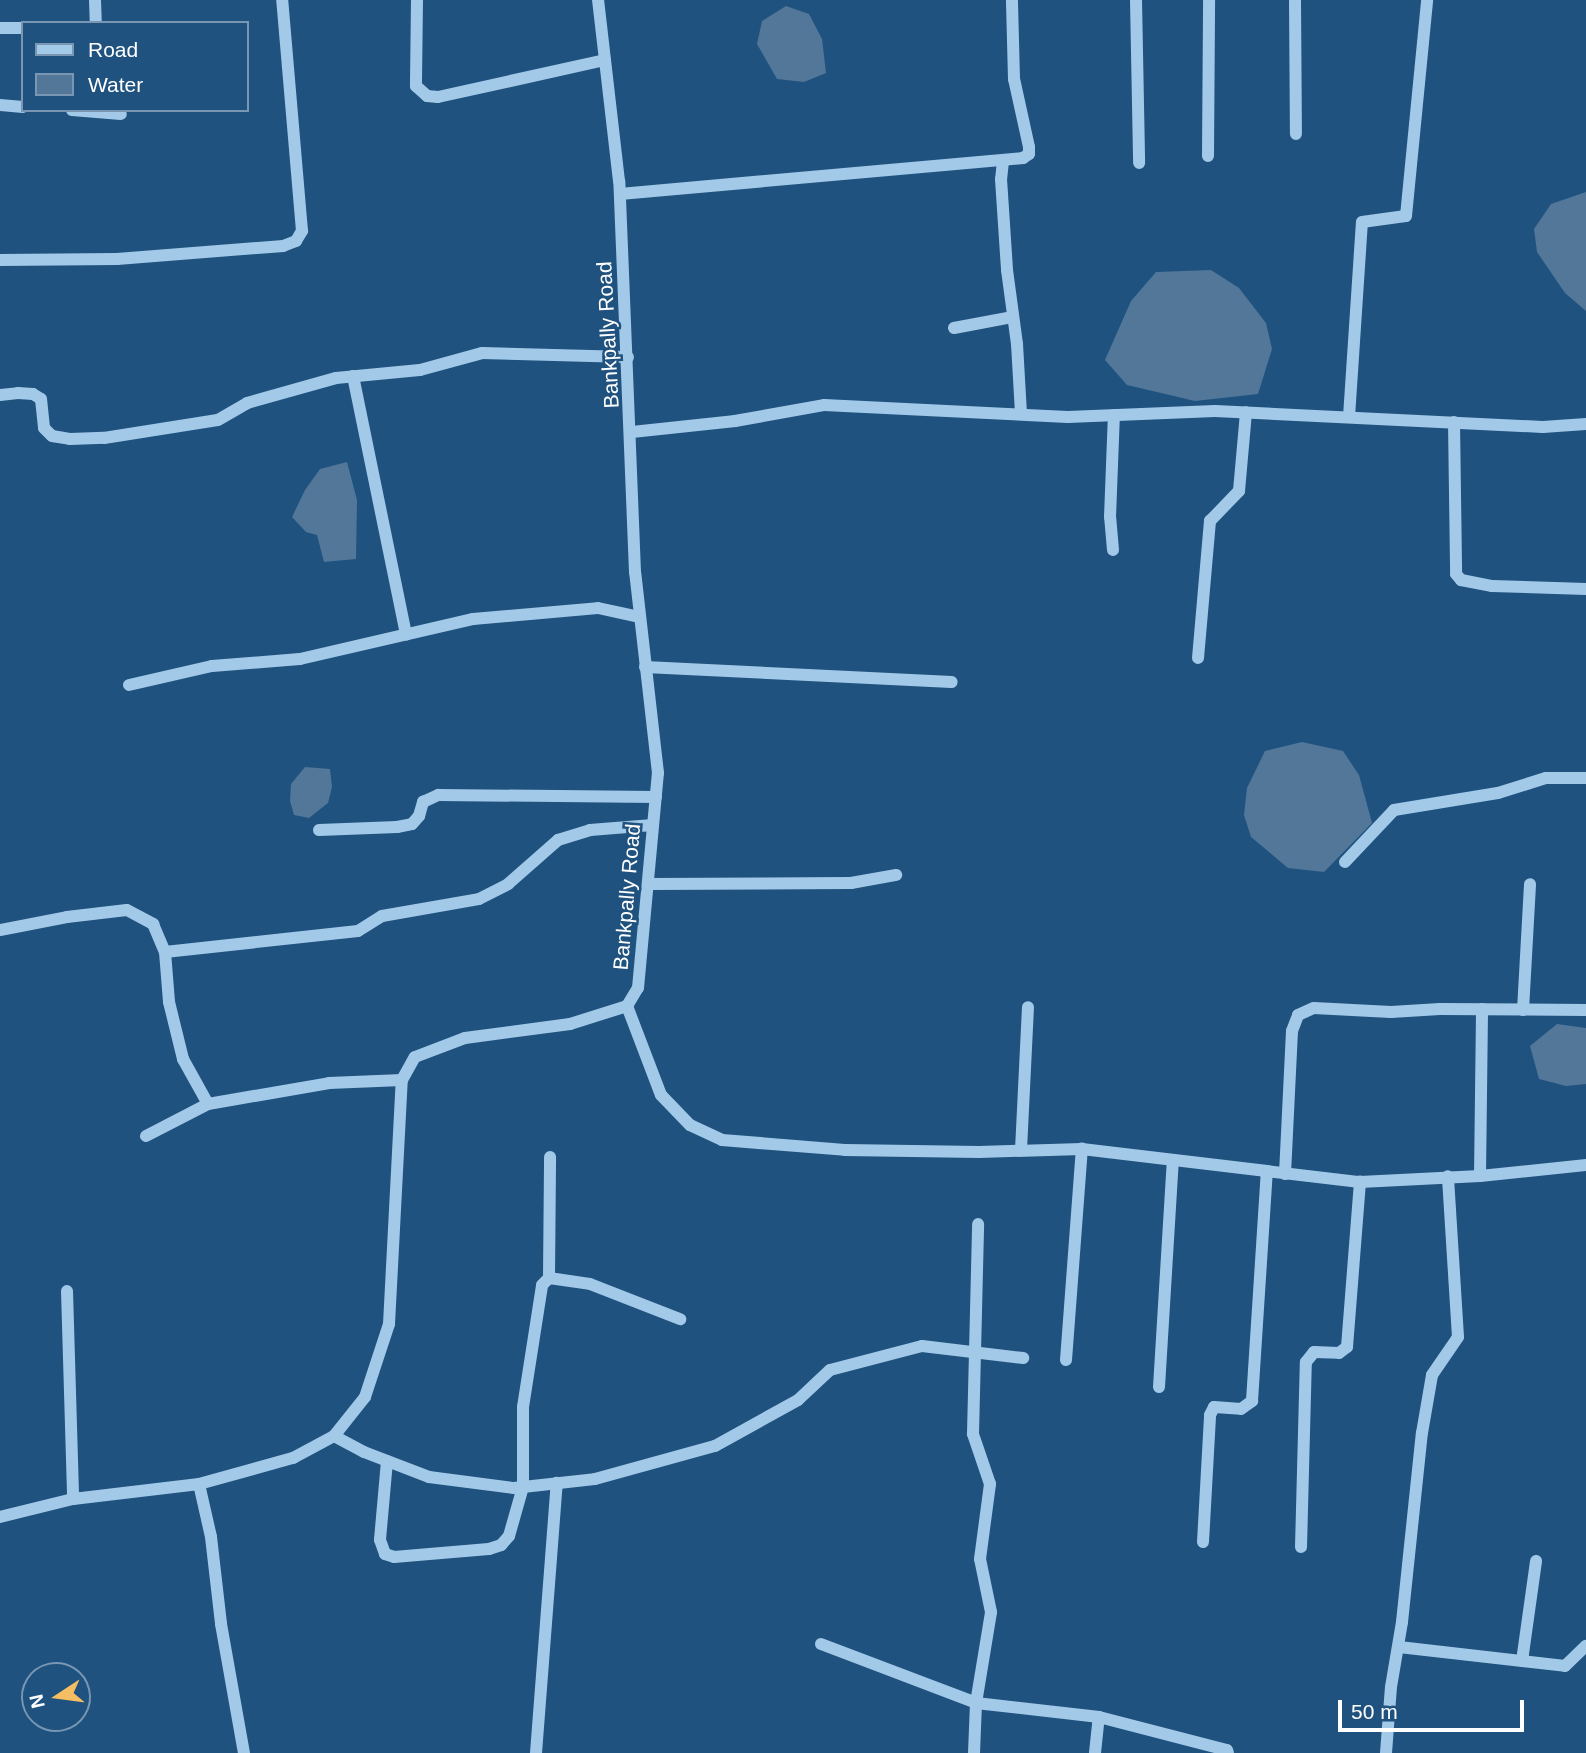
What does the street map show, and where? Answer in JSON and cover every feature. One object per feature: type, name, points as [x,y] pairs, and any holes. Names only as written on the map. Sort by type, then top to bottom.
[{"type":"street","points":[[94,0],[96,21]]},
{"type":"street","points":[[0,260],[117,259],[272,247],[296,242],[302,231],[282,0]]},
{"type":"street","points":[[417,0],[416,86],[427,96],[438,97],[605,60]]},
{"type":"street","name":"Bankpally Road","points":[[598,0],[620,194],[632,432],[635,572],[658,773],[638,988],[627,1006]]},
{"type":"street","points":[[620,194],[1023,158],[1029,154],[1029,147],[1014,79],[1012,0]]},
{"type":"street","points":[[1136,0],[1139,163]]},
{"type":"street","points":[[1208,156],[1209,0]]},
{"type":"street","points":[[1295,0],[1296,134]]},
{"type":"street","points":[[1349,417],[1362,222],[1406,216],[1427,0]]},
{"type":"street","points":[[0,27],[21,28]]},
{"type":"street","points":[[0,105],[21,107]]},
{"type":"street","points":[[96,112],[121,114]]},
{"type":"street","points":[[1003,161],[1001,179],[1021,414]]},
{"type":"street","points":[[954,328],[1013,317]]},
{"type":"street","points":[[0,396],[18,393],[33,394],[41,398],[44,428],[52,436],[70,439],[104,438],[218,420],[247,402],[336,378],[420,370],[482,354],[628,357]]},
{"type":"street","points":[[353,376],[406,635]]},
{"type":"street","points":[[632,432],[735,421],[824,405],[1021,414],[1246,412],[1543,427],[1586,424]]},
{"type":"street","points":[[1198,658],[1210,521],[1239,491],[1246,412]]},
{"type":"street","points":[[1113,550],[1110,517],[1114,415]]},
{"type":"street","points":[[1454,422],[1456,573],[1461,580],[1492,586],[1586,589]]},
{"type":"street","points":[[129,685],[212,666],[300,659],[473,619],[597,608],[640,617]]},
{"type":"street","points":[[645,667],[952,682]]},
{"type":"street","points":[[1345,862],[1394,810],[1498,793],[1546,778],[1586,778]]},
{"type":"street","points":[[319,830],[412,824],[419,816],[423,802],[438,795],[656,797]]},
{"type":"street","points":[[165,952],[358,932],[382,916],[479,899],[508,884],[558,840],[590,830],[653,825]]},
{"type":"street","points":[[648,884],[851,883],[896,875]]},
{"type":"street","points":[[1523,1010],[1530,884]]},
{"type":"street","points":[[0,930],[67,917],[127,910],[153,924],[165,952],[169,1002],[183,1059],[208,1104]]},
{"type":"street","points":[[0,1517],[73,1499],[199,1484],[293,1458],[334,1436],[365,1397],[389,1324],[402,1080],[415,1057],[465,1038],[570,1024],[627,1006],[661,1095],[690,1125],[722,1140],[845,1150],[1082,1149],[1360,1182],[1480,1176],[1586,1165]]},
{"type":"street","points":[[1021,1150],[1028,1007]]},
{"type":"street","points":[[1285,1174],[1292,1031],[1298,1015],[1314,1008],[1391,1012],[1586,1010]]},
{"type":"street","points":[[1480,1176],[1482,1009]]},
{"type":"street","points":[[146,1136],[208,1104],[329,1083],[402,1080]]},
{"type":"street","points":[[1066,1360],[1082,1149]]},
{"type":"street","points":[[387,1461],[380,1540],[385,1554],[394,1557],[489,1549],[501,1545],[509,1536],[523,1487],[523,1407],[542,1286],[549,1278],[550,1157]]},
{"type":"street","points":[[1159,1387],[1173,1160]]},
{"type":"street","points":[[1203,1542],[1210,1415],[1214,1407],[1241,1409],[1252,1401],[1267,1172]]},
{"type":"street","points":[[1386,1753],[1391,1687],[1399,1647],[1422,1433],[1432,1375],[1458,1337],[1448,1176]]},
{"type":"street","points":[[1301,1547],[1306,1362],[1314,1352],[1339,1353],[1347,1347],[1360,1182]]},
{"type":"street","points":[[974,1753],[976,1703],[991,1612],[979,1559],[990,1485],[972,1434],[978,1224]]},
{"type":"street","points":[[549,1278],[590,1284],[680,1319]]},
{"type":"street","points":[[66,1291],[73,1499]]},
{"type":"street","points":[[334,1436],[429,1477],[523,1487],[595,1479],[715,1446],[798,1400],[830,1370],[922,1346],[1023,1358]]},
{"type":"street","points":[[536,1753],[556,1483]]},
{"type":"street","points":[[199,1484],[211,1537],[221,1624],[244,1753]]},
{"type":"street","points":[[1522,1661],[1536,1561]]},
{"type":"street","points":[[821,1644],[976,1703],[1099,1717],[1227,1750],[1228,1753]]},
{"type":"street","points":[[1399,1647],[1565,1666],[1586,1646]]},
{"type":"street","points":[[1095,1753],[1099,1717]]},
{"type":"water","points":[[786,6],[809,14],[822,39],[826,73],[804,82],[777,79],[757,44],[762,21]]},
{"type":"water","points":[[1586,192],[1586,311],[1565,293],[1537,252],[1534,229],[1551,204]]},
{"type":"water","points":[[1211,270],[1239,288],[1266,323],[1272,349],[1258,394],[1195,401],[1127,385],[1105,360],[1131,301],[1156,272]]},
{"type":"water","points":[[347,462],[357,500],[356,559],[324,562],[317,535],[306,532],[292,517],[305,490],[320,469]]},
{"type":"water","points":[[1302,742],[1343,751],[1359,775],[1372,823],[1324,872],[1288,868],[1251,837],[1244,815],[1247,788],[1265,751]]},
{"type":"water","points":[[305,767],[330,769],[332,787],[328,803],[309,818],[294,815],[290,801],[291,784]]},
{"type":"water","points":[[1557,1024],[1586,1028],[1586,1084],[1566,1086],[1539,1079],[1530,1046]]}]
